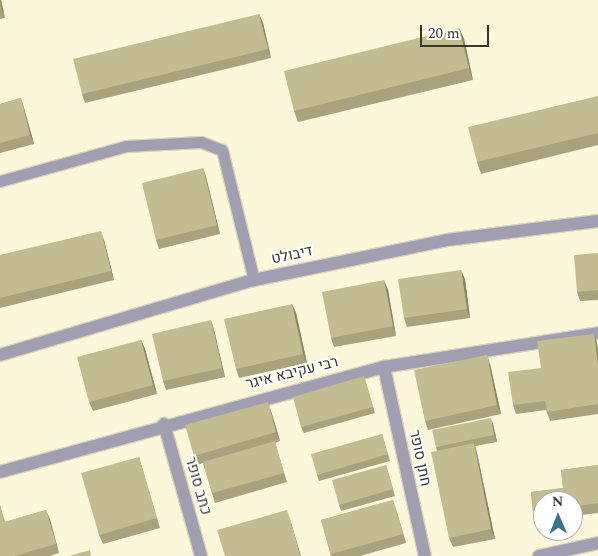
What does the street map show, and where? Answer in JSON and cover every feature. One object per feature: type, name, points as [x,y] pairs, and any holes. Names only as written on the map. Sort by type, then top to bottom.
[{"type":"street","name":"דיבולט","points":[[0,355],[254,280],[447,240],[598,221]]},
{"type":"street","name":"רבי עקיבא איגר","points":[[0,472],[164,424],[384,368],[598,333]]},
{"type":"street","name":"חתן סופר","points":[[384,368],[425,556]]},
{"type":"street","name":"כתב סופר","points":[[164,424],[201,556]]},
{"type":"street","points":[[539,556],[598,543]]},
{"type":"lane","points":[[0,181],[126,146],[201,142],[222,150],[254,280]]},
{"type":"building","points":[[259,14],[268,49],[82,94],[73,59]]},
{"type":"building","points":[[459,28],[469,68],[294,111],[284,71]]},
{"type":"building","points":[[598,96],[598,133],[477,162],[468,127]]},
{"type":"building","points":[[21,98],[30,135],[0,143],[0,104]]},
{"type":"building","points":[[203,168],[217,225],[156,240],[142,183]]},
{"type":"building","points":[[101,231],[111,271],[0,298],[0,255]]},
{"type":"building","points":[[598,253],[598,290],[577,292],[574,255]]},
{"type":"building","points":[[461,270],[467,309],[404,318],[398,279]]},
{"type":"building","points":[[384,280],[393,326],[331,338],[322,292]]},
{"type":"building","points":[[292,304],[303,354],[236,369],[224,319]]},
{"type":"building","points":[[211,320],[222,368],[163,381],[152,334]]},
{"type":"building","points":[[594,334],[598,365],[598,404],[547,412],[545,401],[513,405],[508,372],[541,368],[537,341]]},
{"type":"building","points":[[141,340],[153,385],[89,402],[77,357]]},
{"type":"building","points":[[487,355],[497,405],[425,421],[414,370]]},
{"type":"building","points":[[364,376],[373,407],[301,427],[293,397]]},
{"type":"building","points":[[268,402],[276,432],[194,456],[185,425]]},
{"type":"building","points":[[491,418],[494,435],[436,447],[432,430]]},
{"type":"building","points":[[382,434],[388,454],[317,475],[311,454]]},
{"type":"building","points":[[275,441],[284,473],[212,493],[203,462]]},
{"type":"building","points":[[474,443],[491,529],[449,538],[431,452]]},
{"type":"building","points":[[139,457],[157,518],[99,535],[81,473]]},
{"type":"building","points":[[386,465],[393,489],[339,505],[332,480]]},
{"type":"building","points":[[598,465],[598,503],[583,505],[583,491],[539,491],[563,488],[561,470]]},
{"type":"building","points":[[531,492],[533,492],[533,512]]},
{"type":"building","points":[[393,500],[403,534],[331,554],[321,520]]},
{"type":"building","points":[[0,507],[4,522],[46,510],[56,544],[14,556],[0,556]]},
{"type":"building","points":[[287,510],[300,556],[225,556],[217,530]]},
{"type":"building","points":[[90,550],[91,556],[69,556]]}]
